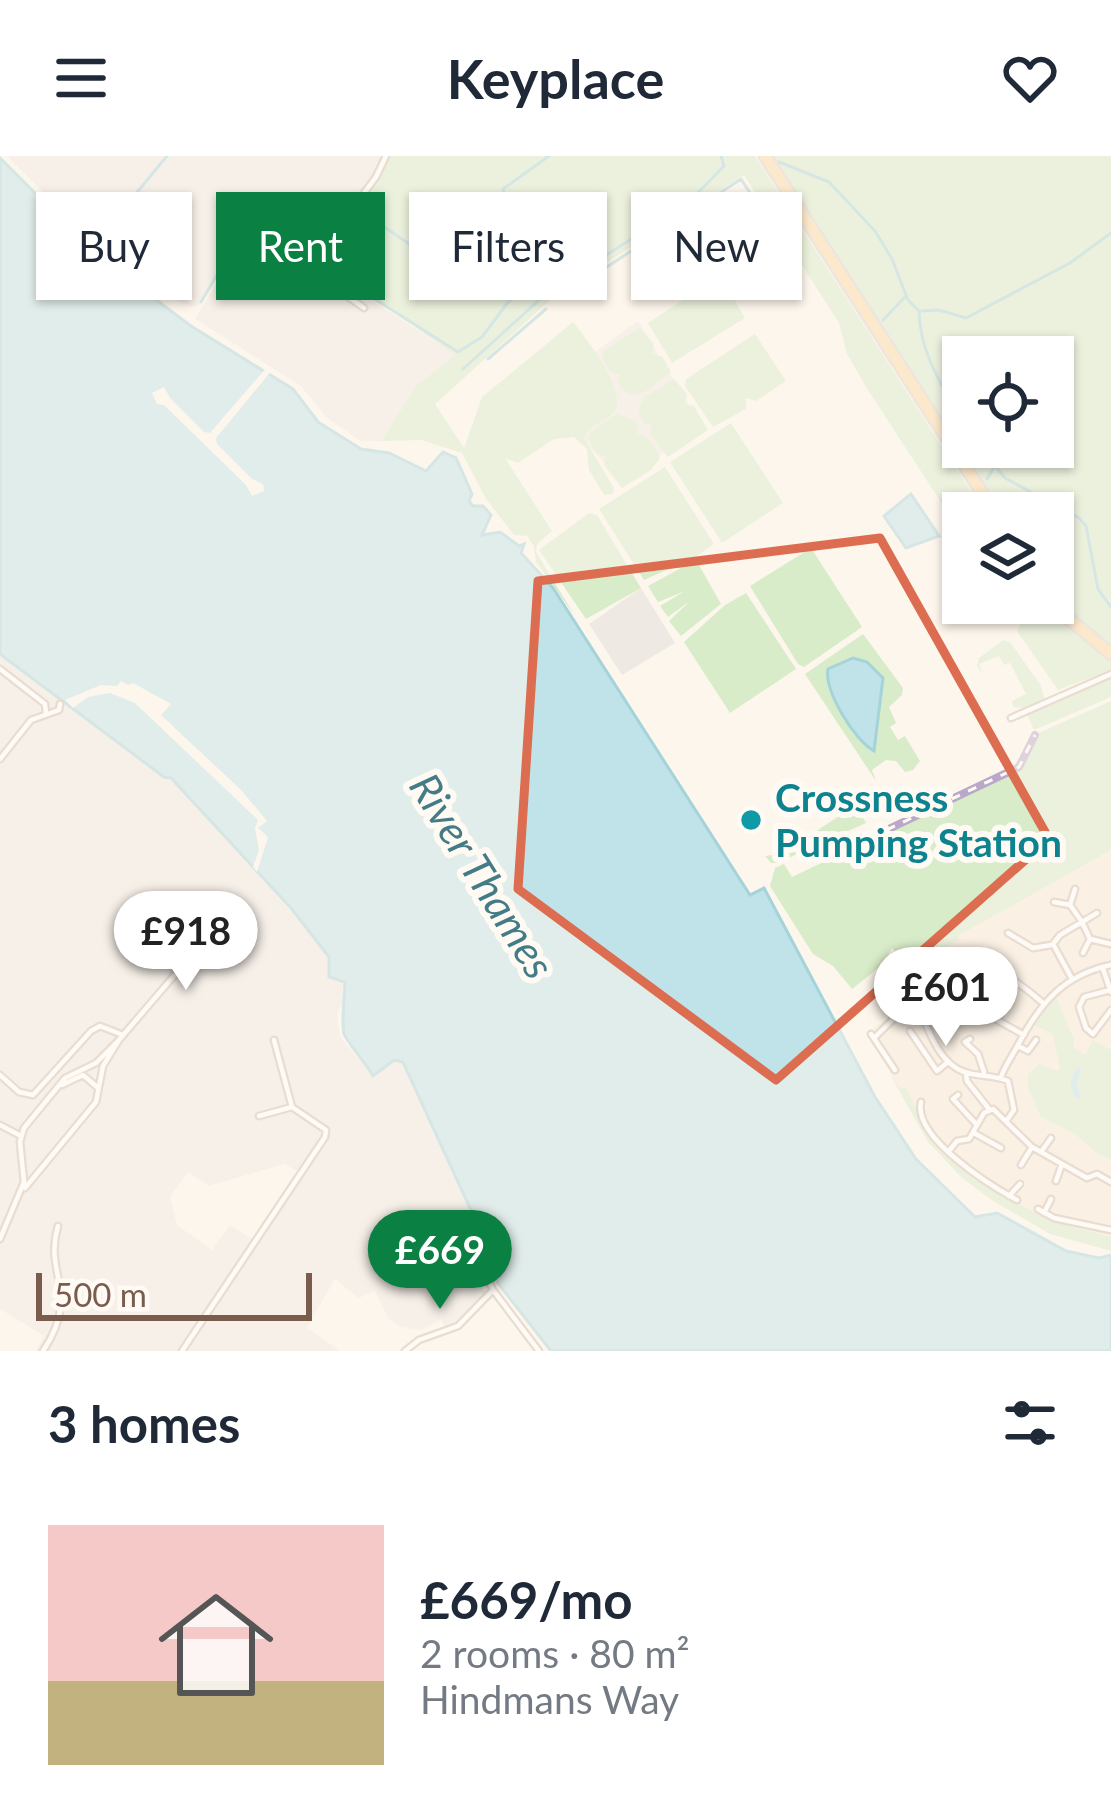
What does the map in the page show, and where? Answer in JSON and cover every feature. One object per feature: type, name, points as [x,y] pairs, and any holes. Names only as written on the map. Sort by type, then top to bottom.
[{"type":"main road","points":[[761,156],[977,492]]},
{"type":"main road","points":[[1074,622],[1111,651]]},
{"type":"street","points":[[364,308],[316,274],[311,265],[376,177],[386,156]]},
{"type":"street","points":[[0,669],[45,704],[60,704],[59,710],[31,720],[0,759]]},
{"type":"street","points":[[1024,712],[1111,674]]},
{"type":"street","points":[[45,704],[46,713]]},
{"type":"street","points":[[1070,905],[1075,889]]},
{"type":"street","points":[[1054,902],[1070,905],[1090,939]]},
{"type":"street","points":[[1008,933],[1040,950],[1097,913]]},
{"type":"street","points":[[21,1196],[25,1167],[21,1136],[64,1078],[87,1067],[122,1038],[202,943],[208,922]]},
{"type":"street","points":[[1090,939],[1111,944]]},
{"type":"street","points":[[1083,953],[1090,939]]},
{"type":"street","points":[[1053,944],[1072,978]]},
{"type":"street","points":[[970,955],[1013,977],[1043,1003]]},
{"type":"street","points":[[1001,1077],[1043,1003],[1072,978],[1111,965]]},
{"type":"street","points":[[1102,967],[1111,991],[1084,997],[1079,1007],[1086,1028],[1093,1034],[1111,1010]]},
{"type":"street","points":[[953,981],[973,1004]]},
{"type":"street","points":[[894,987],[927,1021],[948,1062],[966,1073],[1001,1077],[1011,1085],[1013,1110],[1006,1120]]},
{"type":"street","points":[[927,1021],[961,992]]},
{"type":"street","points":[[895,1070],[872,1036],[912,1001]]},
{"type":"street","points":[[987,1019],[1024,1035]]},
{"type":"street","points":[[0,1076],[19,1092],[33,1095],[96,1028],[107,1028],[122,1038]]},
{"type":"street","points":[[910,1031],[938,1071],[948,1062]]},
{"type":"street","points":[[917,1043],[931,1034]]},
{"type":"street","points":[[0,1239],[21,1196],[90,1109],[122,1038]]},
{"type":"street","points":[[970,1039],[965,1042],[978,1054],[984,1075]]},
{"type":"street","points":[[182,1351],[325,1137],[322,1126],[292,1107],[274,1040]]},
{"type":"street","points":[[1018,1046],[1028,1051],[1036,1040]]},
{"type":"street","points":[[87,1067],[100,1084]]},
{"type":"street","points":[[966,1073],[989,1109],[1032,1147],[1088,1182],[1097,1174],[1111,1182]]},
{"type":"street","points":[[57,1088],[83,1075],[100,1084]]},
{"type":"street","points":[[953,1096],[975,1129],[1001,1148]]},
{"type":"street","points":[[921,1102],[921,1116],[964,1167],[1017,1200]]},
{"type":"street","points":[[259,1116],[292,1107]]},
{"type":"street","points":[[949,1150],[975,1129],[989,1109]]},
{"type":"street","points":[[0,1125],[21,1136]]},
{"type":"street","points":[[1041,1153],[1052,1138]]},
{"type":"street","points":[[1022,1165],[1032,1147]]},
{"type":"street","points":[[1054,1178],[1062,1164]]},
{"type":"street","points":[[25,1167],[29,1173],[39,1171]]},
{"type":"street","points":[[1009,1196],[1019,1184]]},
{"type":"street","points":[[1051,1199],[1041,1211],[1111,1230]]},
{"type":"street","points":[[43,1351],[62,1306],[54,1244],[58,1226]]},
{"type":"street","points":[[480,1263],[493,1290],[539,1351]]},
{"type":"street","points":[[405,1351],[419,1340],[458,1326],[493,1290]]},
{"type":"highlighted area","points":[[880,538],[1049,839],[776,1080],[518,889],[538,581]]},
{"type":"shaded area","points":[[7,156],[382,156],[360,192],[216,192],[216,279],[198,306],[174,300],[192,300],[192,192],[43,192]]},
{"type":"shaded area","points":[[216,283],[216,300],[371,300],[456,355],[416,386],[381,441],[361,441],[327,418],[301,386],[195,319]]},
{"type":"shaded area","points":[[638,321],[702,427],[621,481],[571,427],[589,356]]},
{"type":"shaded area","points":[[641,588],[675,643],[622,675],[589,624]]},
{"type":"shaded area","points":[[0,654],[173,780],[291,908],[329,957],[329,977],[345,981],[346,999],[337,1012],[340,1036],[373,1075],[394,1060],[402,1062],[475,1219],[468,1223],[487,1269],[479,1279],[485,1294],[458,1324],[446,1330],[441,1319],[422,1330],[400,1327],[388,1318],[375,1291],[359,1298],[335,1279],[307,1327],[340,1351],[36,1351],[44,1336],[0,1309]],"holes":[[[284,1164],[299,1172],[253,1240],[230,1225],[212,1250],[177,1225],[170,1197],[188,1172],[209,1186]]]},
{"type":"shaded area","points":[[1111,850],[1111,1237],[1053,1221],[963,1169],[923,1126],[866,1033],[935,986],[930,980],[956,960],[946,947],[958,936]]},
{"type":"green space","points":[[387,156],[755,156],[778,192],[755,192],[744,175],[717,192],[631,192],[631,247],[607,262],[607,192],[409,192],[409,300],[550,300],[435,404],[464,448],[482,397],[573,322],[612,381],[617,405],[584,438],[614,488],[613,494],[604,495],[589,470],[587,449],[574,437],[554,439],[518,463],[505,458],[552,531],[537,544],[536,552],[575,616],[536,562],[527,536],[514,535],[486,499],[462,453],[421,440],[381,441],[416,386],[455,355],[376,300],[385,300],[385,192],[363,192]]},
{"type":"green space","points":[[768,156],[1111,156],[1111,645],[1075,620],[1074,492],[984,492],[969,468],[1074,468],[1074,336],[942,336],[942,426],[802,209],[802,192],[791,192]]},
{"type":"green space","points":[[802,229],[942,446],[942,468],[956,468],[971,492],[942,492],[942,504],[847,354],[839,323],[802,265]]},
{"type":"green space","points":[[683,300],[735,300],[745,318],[672,363],[648,323]]},
{"type":"green space","points":[[640,328],[654,344],[652,354],[662,356],[671,372],[645,392],[633,395],[622,390],[617,381],[620,375],[611,373],[602,357],[605,350]]},
{"type":"green space","points":[[755,334],[786,381],[756,401],[746,398],[746,409],[713,427],[685,386],[686,379]]},
{"type":"green space","points":[[674,379],[687,394],[685,404],[694,406],[708,430],[668,457],[650,434],[652,425],[643,423],[638,410],[644,397]]},
{"type":"green space","points":[[617,414],[637,421],[638,434],[647,436],[660,458],[651,470],[622,488],[604,465],[605,456],[596,453],[588,438]]},
{"type":"green space","points":[[731,423],[783,503],[722,543],[670,462]]},
{"type":"green space","points":[[665,467],[714,544],[644,580],[599,509]]},
{"type":"green space","points":[[589,513],[597,515],[641,588],[586,619],[539,550]]},
{"type":"green space","points":[[811,548],[862,627],[804,667],[750,586]]},
{"type":"green space","points":[[692,562],[699,565],[721,604],[681,636],[669,621],[690,601],[668,617],[660,606],[685,591],[658,602],[648,586]]},
{"type":"green space","points":[[746,593],[796,669],[730,713],[684,642],[725,605]]},
{"type":"green space","points":[[1020,624],[1070,624],[1111,660],[1111,670],[1058,690],[1017,631]]},
{"type":"green space","points":[[863,634],[903,688],[889,707],[896,723],[890,727],[898,740],[905,736],[920,761],[905,772],[896,761],[886,760],[872,770],[876,781],[805,674]]},
{"type":"green space","points":[[1003,640],[1010,642],[1040,684],[1045,699],[1024,708],[1013,707],[1012,701],[1026,694],[1010,663],[1004,665],[999,656],[979,664],[983,675],[977,666],[979,658]]},
{"type":"green space","points":[[1111,676],[1111,697],[1034,730],[1027,715]]},
{"type":"green space","points":[[1111,701],[1111,850],[958,936],[959,940],[946,947],[955,964],[931,979],[935,986],[915,1000],[897,987],[910,964],[892,948],[882,965],[852,989],[833,966],[813,954],[770,886],[775,868],[784,864],[792,877],[1020,768],[1036,734]]},
{"type":"green space","points":[[856,805],[866,823],[777,863],[765,856],[780,854],[777,850],[784,845],[787,850]]},
{"type":"green space","points":[[1055,995],[1073,1047],[1085,1055],[1093,1040],[1111,1050],[1111,1160],[1041,1117],[1028,1088],[1028,1075],[1039,1064],[1058,1071],[1060,1067],[1052,1033],[1034,1025]]},
{"type":"green space","points":[[889,1073],[901,1089],[906,1087],[921,1117],[963,1166],[1016,1203],[1111,1237],[1111,1251],[1050,1234],[961,1177],[928,1142]]},
{"type":"water","name":"River Thames","points":[[0,158],[36,194],[36,300],[156,300],[293,389],[318,422],[361,449],[389,453],[426,471],[443,452],[456,458],[472,494],[469,501],[491,515],[482,535],[500,532],[519,546],[524,544],[521,553],[553,588],[750,895],[764,888],[875,1097],[916,1159],[975,1217],[997,1213],[1066,1251],[1099,1258],[1111,1255],[1111,1351],[551,1351],[493,1277],[469,1222],[475,1219],[403,1062],[394,1060],[373,1076],[344,1034],[345,982],[329,977],[329,957],[291,908],[171,778],[0,654]]},
{"type":"water","points":[[911,494],[939,536],[906,548],[884,516]]},
{"type":"water","points":[[853,658],[867,662],[883,678],[874,751],[842,714],[828,678],[828,669]]},
{"type":"pier","points":[[268,366],[273,369],[216,438],[252,479],[263,484],[264,491],[252,496],[164,405],[157,404],[152,393],[164,387],[210,433]]},
{"type":"pier","points":[[121,681],[171,704],[161,715],[267,821],[258,828],[268,837],[257,872],[253,867],[259,850],[255,828],[258,820],[135,703],[110,693],[88,697],[73,708],[65,700]]},
{"type":"waterway","points":[[137,192],[167,156]]},
{"type":"waterway","points":[[504,192],[549,156]]},
{"type":"waterway","points":[[463,369],[548,292],[688,203],[724,166],[721,156]]},
{"type":"waterway","points":[[779,162],[829,182],[875,231],[908,300],[919,311],[928,356],[942,385]]},
{"type":"waterway","points":[[721,192],[741,179],[749,192]]},
{"type":"waterway","points":[[385,227],[409,244]]},
{"type":"waterway","points":[[922,311],[939,310],[966,318],[1070,263],[1111,233]]},
{"type":"waterway","points":[[607,267],[631,251]]},
{"type":"waterway","points":[[201,302],[216,276]]},
{"type":"waterway","points":[[883,320],[906,296]]},
{"type":"waterway","points":[[376,300],[458,352],[482,337],[511,300]]},
{"type":"waterway","points":[[488,359],[546,309]]},
{"type":"waterway","points":[[987,479],[994,468]]},
{"type":"waterway","points":[[997,468],[1005,478],[1086,526],[1098,589],[1111,607]]},
{"type":"waterway","points":[[1078,1071],[1073,1084],[1078,1096]]},
{"type":"railway","points":[[838,853],[1019,767],[1035,735]]},
{"type":"place","name":"Crossness Pumping Station","points":[[751,820]]}]
